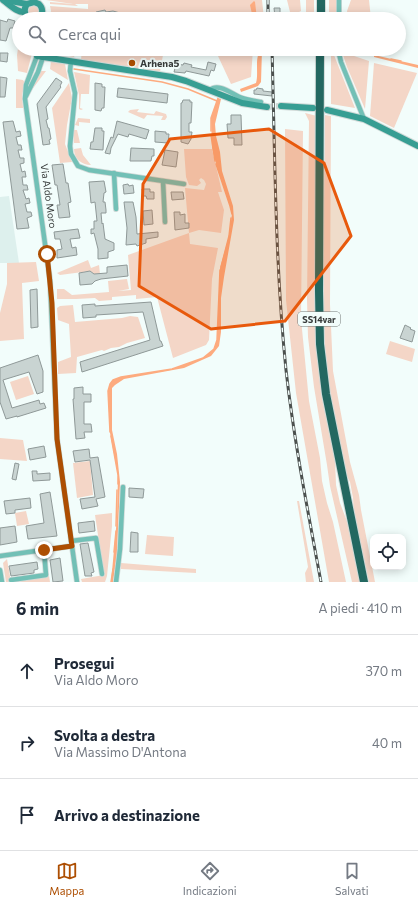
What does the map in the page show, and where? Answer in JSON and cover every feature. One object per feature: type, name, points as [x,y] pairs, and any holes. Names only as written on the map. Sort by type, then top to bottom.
[{"type":"highway","points":[[321,0],[321,12]]},
{"type":"highway","name":"SS14var","points":[[320,56],[318,291],[320,344],[327,401],[364,582]]},
{"type":"street","points":[[3,0],[41,3]]},
{"type":"street","points":[[3,0],[20,12]]},
{"type":"street","points":[[338,12],[339,0]]},
{"type":"street","points":[[25,12],[30,2]]},
{"type":"street","points":[[340,56],[364,119]]},
{"type":"street","points":[[25,99],[29,87],[38,72],[40,57],[172,77],[242,103],[267,107]]},
{"type":"street","name":"Via Aldo Moro","points":[[40,57],[37,67],[32,70],[26,85],[25,99],[50,280],[57,439],[77,582]]},
{"type":"street","points":[[71,61],[70,71],[75,93],[71,133],[71,154],[78,166],[90,170],[184,184]]},
{"type":"street","points":[[210,90],[213,88],[219,88],[242,98],[261,102]]},
{"type":"street","points":[[282,106],[313,108]]},
{"type":"street","points":[[327,110],[364,119],[418,146]]},
{"type":"street","points":[[114,173],[116,209]]},
{"type":"street","points":[[163,181],[165,222]]},
{"type":"street","points":[[116,582],[120,549],[123,487]]},
{"type":"street","points":[[0,556],[44,550],[96,538],[102,574]]},
{"type":"street","points":[[11,580],[46,574],[44,550]]},
{"type":"street","points":[[0,570],[2,582]]},
{"type":"highlighted area","points":[[269,129],[324,163],[351,236],[285,321],[211,329],[139,286],[143,184],[170,139]]},
{"type":"shaded area","points":[[46,0],[262,0],[263,12],[51,12],[50,6],[88,9],[88,4],[75,4],[78,6],[50,4],[50,2],[73,4]]},
{"type":"shaded area","points":[[287,0],[300,0],[301,11],[290,12]]},
{"type":"shaded area","points":[[306,0],[314,0],[314,12],[306,12]]},
{"type":"shaded area","points":[[329,0],[337,0],[336,12],[329,12]]},
{"type":"shaded area","points":[[351,0],[369,0],[370,12],[347,11]]},
{"type":"shaded area","points":[[254,1],[255,2],[256,12],[252,12],[250,5]]},
{"type":"shaded area","points":[[34,5],[39,9],[40,12],[28,11],[30,7]]},
{"type":"shaded area","points":[[17,56],[31,56],[27,73],[18,71]]},
{"type":"shaded area","points":[[81,56],[163,56],[160,72],[81,60]]},
{"type":"shaded area","points":[[218,56],[252,56],[251,77],[231,84]]},
{"type":"shaded area","points":[[262,56],[261,82],[258,86],[241,92],[240,89],[256,83],[258,57]]},
{"type":"shaded area","points":[[331,56],[334,56],[355,108],[331,104]]},
{"type":"shaded area","points":[[343,56],[354,56],[369,61],[365,109]]},
{"type":"shaded area","points":[[378,56],[418,65],[418,68],[374,57]]},
{"type":"shaded area","points":[[51,61],[65,64],[68,80],[50,69]]},
{"type":"shaded area","points":[[374,63],[417,73],[394,128],[370,116]]},
{"type":"shaded area","points":[[40,71],[46,71],[28,95]]},
{"type":"shaded area","points":[[74,72],[90,75],[89,94],[81,94],[80,108],[83,109],[81,110],[79,109],[79,95]]},
{"type":"shaded area","points":[[16,79],[23,80],[25,83],[22,95],[23,108],[16,108]]},
{"type":"shaded area","points":[[69,83],[72,98],[65,144],[72,162],[60,163],[52,108]]},
{"type":"shaded area","points":[[218,98],[221,99],[215,124],[216,136],[220,152],[222,171],[233,206],[234,220],[221,298],[221,332],[219,346],[211,356],[184,368],[124,379],[112,388],[112,430],[117,454],[120,482],[117,555],[113,582],[111,582],[117,518],[118,475],[110,433],[108,391],[110,384],[113,380],[121,377],[172,369],[203,358],[214,349],[217,340],[220,268],[229,236],[232,214],[212,147],[211,118]]},
{"type":"shaded area","points":[[139,109],[137,112],[154,114],[156,111],[166,114],[167,117],[165,120],[161,120],[163,116],[147,115],[144,119],[128,112],[130,110]]},
{"type":"shaded area","points":[[305,113],[317,116],[318,352],[321,393],[335,459],[336,485],[340,503],[348,524],[360,582],[352,582],[330,486],[314,387],[308,337],[309,121]]},
{"type":"shaded area","points":[[325,115],[331,116],[330,304],[333,371],[350,462],[359,495],[370,556],[370,570],[373,570],[375,582],[369,582],[354,514],[350,482],[344,470],[330,395],[324,338]]},
{"type":"shaded area","points":[[78,118],[90,119],[90,123],[79,122],[79,126],[75,125]]},
{"type":"shaded area","points":[[285,129],[303,131],[301,319],[309,401],[320,458],[322,481],[333,522],[346,582],[329,582],[296,393],[286,300]]},
{"type":"shaded area","points":[[74,130],[77,130],[80,143],[74,143]]},
{"type":"shaded area","points":[[81,148],[83,155],[91,165],[84,164],[75,155],[74,149]]},
{"type":"shaded area","points":[[184,149],[212,149],[222,192],[218,192],[224,210],[221,233],[199,230],[189,233],[185,188],[204,190],[206,184],[201,178],[199,180],[201,183],[197,186],[189,185],[186,177]]},
{"type":"shaded area","points":[[9,196],[19,263],[0,263],[0,197]]},
{"type":"shaded area","points":[[189,233],[190,244],[218,248],[212,279],[209,340],[206,345],[173,358],[157,297],[136,299],[136,295],[112,297],[112,300],[99,301],[95,298],[57,299],[57,289],[64,289],[72,295],[109,292],[108,281],[127,279],[129,289],[118,291],[131,290],[128,255]]},
{"type":"shaded area","points":[[88,260],[91,268],[99,265],[100,274],[94,274],[90,271],[60,275],[57,273]]},
{"type":"shaded area","points":[[36,262],[39,281],[22,283],[24,339],[0,341],[0,313],[7,284],[7,263]]},
{"type":"shaded area","points":[[73,305],[75,322],[130,316],[138,317],[145,338],[119,347],[77,357],[76,373],[58,374],[58,362],[71,357],[69,324],[58,320],[57,308],[60,306]]},
{"type":"shaded area","points":[[390,341],[415,349],[412,362],[386,354]]},
{"type":"shaded area","points":[[28,376],[34,394],[16,400],[10,382]]},
{"type":"shaded area","points":[[0,438],[23,440],[27,461],[0,459]]},
{"type":"shaded area","points":[[90,461],[93,495],[77,498],[73,463]]},
{"type":"shaded area","points":[[297,501],[299,501],[314,582],[306,582],[305,573],[308,567]]},
{"type":"shaded area","points":[[26,511],[29,524],[17,526],[15,513]]},
{"type":"shaded area","points":[[112,513],[107,576],[105,582],[82,582],[81,579],[104,575],[95,515]]},
{"type":"shaded area","points":[[147,535],[174,537],[173,556],[145,554]]},
{"type":"shaded area","points":[[7,559],[11,582],[6,582],[3,563]]},
{"type":"shaded area","points":[[121,563],[196,569],[196,573],[121,569]]},
{"type":"shaded area","points":[[49,576],[50,582],[17,582]]},
{"type":"building","points":[[274,8],[280,8],[280,12],[274,12]]},
{"type":"building","points":[[8,19],[12,20],[12,28],[10,28],[6,41],[0,40],[0,20],[7,22]]},
{"type":"building","points":[[0,53],[8,53],[7,62],[0,61]]},
{"type":"building","points":[[208,62],[216,64],[214,71],[211,70],[209,76],[186,71],[185,73],[174,72],[176,64],[183,65],[184,63],[192,65],[191,67],[206,70]]},
{"type":"building","points":[[0,77],[7,78],[5,97],[0,97]]},
{"type":"building","points":[[56,78],[62,82],[61,87],[46,107],[48,119],[46,120],[51,139],[49,140],[50,144],[43,145],[37,104]]},
{"type":"building","points":[[95,83],[102,84],[102,87],[105,87],[104,108],[102,108],[101,111],[95,110]]},
{"type":"building","points":[[118,88],[168,94],[167,103],[117,97]]},
{"type":"building","points":[[257,88],[263,89],[263,91],[272,92],[272,96],[254,94],[254,90]]},
{"type":"building","points":[[183,100],[190,100],[190,102],[192,102],[189,132],[192,132],[191,139],[188,144],[181,142],[181,103]]},
{"type":"building","points":[[231,115],[241,115],[242,145],[234,145],[234,138],[228,138],[227,124],[231,124]]},
{"type":"building","points":[[13,121],[16,132],[20,131],[21,136],[16,137],[18,145],[21,145],[22,150],[18,150],[20,158],[24,158],[24,163],[20,164],[22,172],[25,171],[26,177],[22,177],[23,185],[27,185],[28,190],[23,190],[26,199],[29,198],[30,203],[25,204],[27,212],[31,212],[32,216],[27,218],[29,228],[17,229],[3,122]]},
{"type":"building","points":[[117,121],[149,130],[146,139],[129,134],[128,137],[118,134],[111,148],[110,154],[105,153],[111,137],[113,138]]},
{"type":"building","points":[[95,128],[102,128],[102,131],[104,131],[103,150],[90,149],[91,142],[93,142]]},
{"type":"building","points":[[155,131],[166,132],[166,134],[169,134],[168,143],[155,142]]},
{"type":"building","points":[[131,148],[154,149],[154,156],[152,156],[151,161],[130,161]]},
{"type":"building","points":[[165,150],[178,152],[176,167],[162,165]]},
{"type":"building","points":[[63,164],[71,202],[68,203],[70,217],[59,218],[57,205],[60,205],[52,165]]},
{"type":"building","points":[[104,181],[106,192],[104,193],[103,202],[105,202],[106,213],[101,213],[102,224],[103,223],[105,239],[114,243],[114,250],[108,252],[108,258],[98,259],[98,249],[94,233],[91,234],[91,229],[94,229],[94,221],[97,221],[95,202],[91,203],[89,182]]},
{"type":"building","points":[[128,184],[129,186],[133,185],[134,193],[124,194],[123,185]]},
{"type":"building","points":[[142,189],[150,189],[150,192],[154,192],[154,199],[147,199],[146,196],[143,196]]},
{"type":"building","points":[[171,192],[183,192],[184,199],[172,200]]},
{"type":"building","points":[[124,202],[133,202],[137,234],[158,232],[158,237],[146,239],[146,243],[137,246],[136,244],[126,245],[127,228]]},
{"type":"building","points":[[152,210],[153,224],[144,225],[143,211]]},
{"type":"building","points":[[174,212],[180,212],[180,215],[185,214],[185,223],[189,223],[189,228],[175,230]]},
{"type":"building","points":[[78,229],[80,238],[70,239],[72,248],[76,247],[77,255],[57,258],[57,250],[62,249],[60,239],[55,239],[54,232]]},
{"type":"building","points":[[127,265],[128,276],[101,279],[92,284],[80,285],[79,273],[90,271],[94,274],[107,273],[107,267]]},
{"type":"building","points":[[37,289],[38,327],[31,328],[30,290]]},
{"type":"building","points":[[151,302],[160,341],[163,346],[82,372],[80,362],[150,340],[143,312],[96,315],[96,317],[83,318],[82,305],[95,304],[95,306]]},
{"type":"building","points":[[405,325],[415,331],[412,342],[400,338]]},
{"type":"building","points":[[38,355],[43,371],[43,392],[37,394],[29,372],[3,380],[12,408],[39,400],[40,404],[44,403],[46,408],[6,419],[0,402],[0,368]]},
{"type":"building","points":[[83,387],[83,394],[91,394],[91,402],[84,402],[84,424],[91,424],[92,432],[84,432],[85,438],[76,439],[73,399],[74,388]]},
{"type":"building","points":[[44,446],[46,457],[30,460],[28,449]]},
{"type":"building","points":[[89,449],[90,458],[98,457],[105,497],[96,499],[98,506],[82,509],[80,499],[95,497],[90,460],[75,462],[73,451]]},
{"type":"building","points":[[15,463],[19,464],[16,480],[12,479]]},
{"type":"building","points":[[32,471],[37,471],[37,474],[50,473],[50,480],[33,481]]},
{"type":"building","points":[[129,488],[144,489],[143,498],[129,497]]},
{"type":"building","points":[[50,492],[57,536],[28,539],[26,526],[44,523],[40,494]]},
{"type":"building","points":[[30,498],[31,508],[15,510],[15,513],[6,514],[4,501]]},
{"type":"building","points":[[94,521],[95,531],[79,533],[78,523]]},
{"type":"building","points":[[15,526],[17,542],[0,545],[0,528]]},
{"type":"building","points":[[131,532],[138,533],[138,552],[130,552]]},
{"type":"building","points":[[88,543],[94,572],[91,573],[92,576],[85,576],[80,544]]},
{"type":"building","points":[[60,558],[63,581],[53,582],[50,560]]},
{"type":"building","points":[[37,562],[38,569],[34,570],[34,573],[11,576],[9,566]]},
{"type":"waterway","points":[[391,59],[401,61]]},
{"type":"waterway","points":[[74,69],[162,82],[188,89],[217,101]]},
{"type":"waterway","points":[[211,131],[211,118],[218,98]]},
{"type":"waterway","points":[[211,135],[215,161]]},
{"type":"waterway","points":[[216,164],[232,214]]},
{"type":"waterway","points":[[221,267],[229,236],[231,218]]},
{"type":"waterway","points":[[110,432],[108,391],[113,380],[121,377],[172,369],[203,358],[214,349],[217,340],[220,270]]},
{"type":"waterway","points":[[111,436],[118,475],[118,484]]},
{"type":"waterway","points":[[116,526],[117,490]]},
{"type":"waterway","points":[[114,552],[116,531]]},
{"type":"waterway","points":[[111,582],[113,569]]},
{"type":"tunnel","points":[[267,107],[281,106]]},
{"type":"railway","points":[[268,0],[268,12]]},
{"type":"railway","points":[[272,56],[275,169],[282,330],[289,397],[297,450],[321,582]]},
{"type":"place","name":"Arhena5","points":[[132,63]]},
{"type":"route","points":[[44,550],[72,546],[57,439],[52,303],[47,254]]}]
